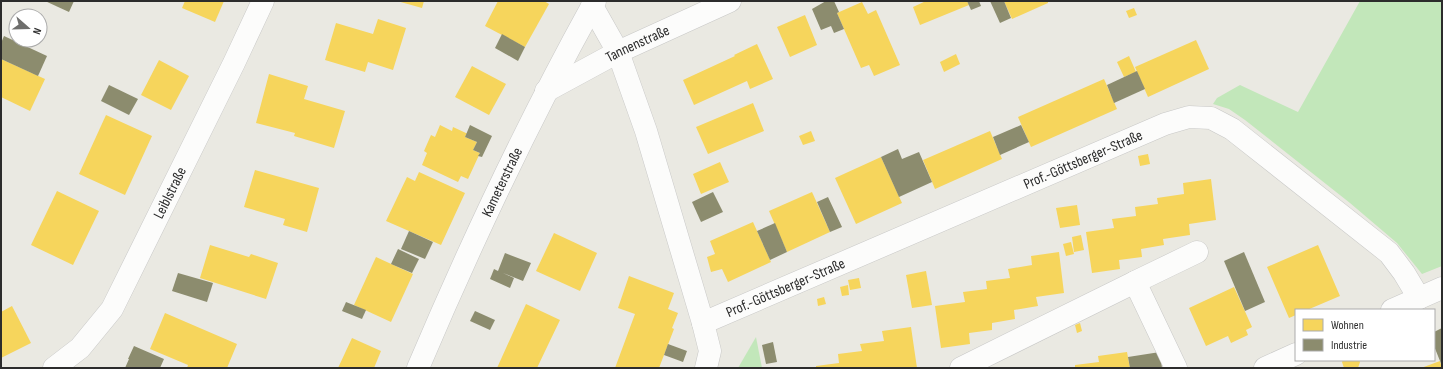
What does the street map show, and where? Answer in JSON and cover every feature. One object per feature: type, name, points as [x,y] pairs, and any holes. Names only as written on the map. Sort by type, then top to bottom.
[{"type":"street","name":"Leiblstraße","points":[[54,368],[80,348],[112,309],[234,64],[263,1]]},
{"type":"street","name":"Tannenstraße","points":[[546,91],[618,52],[730,1]]},
{"type":"street","points":[[594,4],[618,52],[646,130],[703,323],[710,351],[706,368]]},
{"type":"street","name":"Kameterstraße","points":[[418,368],[463,262],[546,91],[594,4]]},
{"type":"street","name":"Prof.-Göttsberger-Straße","points":[[703,323],[1165,124],[1188,117],[1211,118],[1232,129],[1388,253],[1404,273],[1419,298]]},
{"type":"street","points":[[961,368],[1197,252]]},
{"type":"street","points":[[1135,282],[1176,368]]},
{"type":"street","points":[[1394,309],[1442,288]]},
{"type":"street","points":[[1265,368],[1295,354]]},
{"type":"green space","points":[[1360,1],[1442,1],[1442,266],[1422,274],[1397,243],[1350,203],[1245,120],[1229,109],[1213,104],[1217,98],[1240,85],[1298,112]]},
{"type":"green space","points":[[756,337],[762,368],[738,368]]},
{"type":"building: Wohnen","points":[[185,1],[224,1],[215,22],[182,8]]},
{"type":"building: Wohnen","points":[[397,1],[424,1],[422,8]]},
{"type":"building: Wohnen","points":[[498,1],[544,1],[549,4],[525,47],[485,26]]},
{"type":"building: Wohnen","points":[[926,1],[967,1],[969,5],[920,25],[913,7]]},
{"type":"building: Wohnen","points":[[1004,1],[1048,1],[1048,3],[1012,19]]},
{"type":"building: Wohnen","points":[[862,2],[868,14],[876,10],[900,65],[874,76],[869,65],[861,68],[837,13]]},
{"type":"building: Wohnen","points":[[1134,8],[1137,15],[1129,18],[1126,11]]},
{"type":"building: Wohnen","points":[[805,15],[817,45],[790,57],[777,27]]},
{"type":"building: Wohnen","points":[[378,19],[406,28],[393,70],[368,62],[365,72],[325,60],[336,23],[373,34]]},
{"type":"building: Wohnen","points":[[1196,40],[1209,69],[1148,97],[1135,67]]},
{"type":"building: Wohnen","points":[[757,44],[773,79],[750,89],[747,81],[694,105],[683,80]]},
{"type":"building: Wohnen","points":[[956,54],[960,64],[944,72],[940,62]]},
{"type":"building: Wohnen","points":[[1129,56],[1136,72],[1124,77],[1117,62]]},
{"type":"building: Wohnen","points":[[1,59],[45,79],[30,111],[1,97]]},
{"type":"building: Wohnen","points":[[159,60],[189,76],[171,110],[141,95]]},
{"type":"building: Wohnen","points":[[472,66],[506,84],[489,115],[455,97]]},
{"type":"building: Wohnen","points":[[269,74],[308,86],[304,99],[345,111],[334,148],[294,136],[295,133],[256,123]]},
{"type":"building: Wohnen","points":[[1104,79],[1117,109],[1031,147],[1018,117]]},
{"type":"building: Wohnen","points":[[753,103],[764,131],[708,154],[696,127]]},
{"type":"building: Wohnen","points":[[106,115],[152,136],[125,195],[79,174]]},
{"type":"building: Wohnen","points":[[440,125],[452,131],[453,127],[467,133],[465,137],[477,142],[473,150],[480,153],[468,179],[461,176],[458,182],[422,165],[427,153],[424,151],[431,135],[435,137]]},
{"type":"building: Wohnen","points":[[811,131],[815,141],[803,145],[799,136]]},
{"type":"building: Wohnen","points":[[990,131],[1002,159],[935,189],[923,160]]},
{"type":"building: Wohnen","points":[[1148,154],[1150,164],[1140,166],[1138,156]]},
{"type":"building: Wohnen","points":[[881,157],[902,203],[856,224],[835,178]]},
{"type":"building: Wohnen","points":[[720,162],[729,182],[701,194],[693,174]]},
{"type":"building: Wohnen","points":[[255,170],[319,188],[307,232],[283,225],[285,219],[244,207]]},
{"type":"building: Wohnen","points":[[419,172],[465,193],[441,245],[386,221],[407,177],[415,181]]},
{"type":"building: Wohnen","points":[[1211,179],[1216,220],[1189,224],[1190,235],[1163,239],[1164,245],[1141,249],[1142,257],[1119,260],[1120,269],[1092,273],[1086,232],[1114,228],[1112,219],[1136,216],[1135,207],[1158,204],[1157,198],[1184,194],[1183,183]]},
{"type":"building: Wohnen","points":[[57,191],[99,211],[73,265],[31,245]]},
{"type":"building: Wohnen","points":[[812,192],[830,232],[787,252],[769,211]]},
{"type":"building: Wohnen","points":[[1077,205],[1080,225],[1060,228],[1056,208]]},
{"type":"building: Wohnen","points":[[753,222],[771,262],[728,282],[722,269],[711,272],[707,257],[715,254],[710,241]]},
{"type":"building: Wohnen","points":[[554,233],[597,253],[580,291],[536,271]]},
{"type":"building: Wohnen","points":[[1081,235],[1084,250],[1074,252],[1072,237]]},
{"type":"building: Wohnen","points":[[1071,242],[1074,254],[1066,256],[1063,244]]},
{"type":"building: Wohnen","points":[[210,245],[249,257],[251,254],[278,263],[266,299],[200,278]]},
{"type":"building: Wohnen","points":[[1318,245],[1340,296],[1309,309],[1295,309],[1295,315],[1289,318],[1267,267]]},
{"type":"building: Wohnen","points":[[1059,252],[1064,293],[1036,297],[1038,306],[1014,310],[1015,319],[992,323],[992,330],[969,333],[970,344],[941,348],[935,306],[965,302],[963,292],[987,289],[986,281],[1010,278],[1008,269],[1032,265],[1031,256]]},
{"type":"building: Wohnen","points":[[376,257],[413,274],[391,322],[354,305]]},
{"type":"building: Wohnen","points":[[926,271],[932,305],[912,308],[906,275]]},
{"type":"building: Wohnen","points":[[629,276],[674,293],[668,309],[678,313],[672,328],[674,329],[659,368],[615,368],[635,314],[618,308]]},
{"type":"building: Wohnen","points":[[859,278],[861,288],[850,290],[848,280]]},
{"type":"building: Wohnen","points":[[848,285],[849,295],[842,296],[840,287]]},
{"type":"building: Wohnen","points":[[1234,287],[1252,327],[1246,330],[1248,335],[1231,343],[1228,336],[1206,346],[1189,308]]},
{"type":"building: Wohnen","points":[[824,297],[826,304],[818,306],[817,299]]},
{"type":"building: Wohnen","points":[[526,304],[560,320],[537,368],[497,368]]},
{"type":"building: Wohnen","points":[[12,306],[31,343],[1,358],[1,312]]},
{"type":"building: Wohnen","points":[[165,313],[237,344],[227,368],[187,368],[188,365],[150,349]]},
{"type":"building: Wohnen","points":[[1080,323],[1082,331],[1077,333],[1075,325]]},
{"type":"building: Wohnen","points":[[911,327],[917,368],[816,368],[816,366],[839,363],[838,354],[862,351],[860,344],[884,341],[882,331]]},
{"type":"building: Wohnen","points":[[352,338],[381,351],[374,368],[338,368]]},
{"type":"building: Wohnen","points":[[1127,352],[1130,368],[1075,368],[1075,365],[1099,362],[1098,356]]},
{"type":"building: Wohnen","points":[[1440,361],[1442,368],[1421,368]]},
{"type":"building: Wohnen","points":[[1342,362],[1360,362],[1358,368],[1344,368]]},
{"type":"building: Industrie","points":[[45,1],[74,1],[69,12]]},
{"type":"building: Industrie","points":[[826,1],[834,1],[839,12],[837,13],[844,29],[834,33],[831,26],[821,30],[812,9]]},
{"type":"building: Industrie","points":[[967,1],[979,1],[981,6],[971,10]]},
{"type":"building: Industrie","points":[[990,1],[1004,1],[1011,18],[1000,23]]},
{"type":"building: Industrie","points":[[502,34],[525,47],[518,61],[495,48]]},
{"type":"building: Industrie","points":[[4,36],[8,38],[8,48],[30,48],[47,56],[38,76],[1,59],[1,43]]},
{"type":"building: Industrie","points":[[1137,71],[1145,89],[1114,103],[1107,85]]},
{"type":"building: Industrie","points":[[109,85],[138,99],[129,115],[101,101]]},
{"type":"building: Industrie","points":[[470,125],[492,136],[482,157],[478,156],[480,153],[473,150],[477,142],[465,137]]},
{"type":"building: Industrie","points":[[1021,125],[1029,142],[1000,155],[993,137]]},
{"type":"building: Industrie","points":[[898,149],[902,159],[919,152],[932,182],[899,197],[881,157]]},
{"type":"building: Industrie","points":[[713,192],[723,212],[701,222],[692,202]]},
{"type":"building: Industrie","points":[[828,197],[842,227],[830,232],[817,202]]},
{"type":"building: Industrie","points":[[775,223],[787,252],[770,260],[757,231]]},
{"type":"building: Industrie","points":[[409,231],[433,242],[425,259],[401,249]]},
{"type":"building: Industrie","points":[[398,249],[419,259],[412,273],[391,264]]},
{"type":"building: Industrie","points":[[1244,252],[1265,302],[1245,311],[1224,261]]},
{"type":"building: Industrie","points":[[505,253],[531,263],[523,281],[503,273],[514,278],[510,288],[490,279],[494,269],[498,271]]},
{"type":"building: Industrie","points":[[178,273],[213,283],[207,302],[172,291]]},
{"type":"building: Industrie","points":[[346,302],[366,310],[362,319],[342,311]]},
{"type":"building: Industrie","points":[[475,311],[495,320],[490,330],[470,321]]},
{"type":"building: Industrie","points":[[1442,328],[1442,366],[1435,348],[1435,332]]},
{"type":"building: Industrie","points":[[773,342],[777,362],[766,364],[762,345]]},
{"type":"building: Industrie","points":[[668,344],[687,351],[683,362],[664,355]]},
{"type":"building: Industrie","points":[[134,346],[164,359],[160,368],[125,368]]},
{"type":"building: Industrie","points":[[1160,352],[1162,368],[1130,368],[1128,357]]}]
